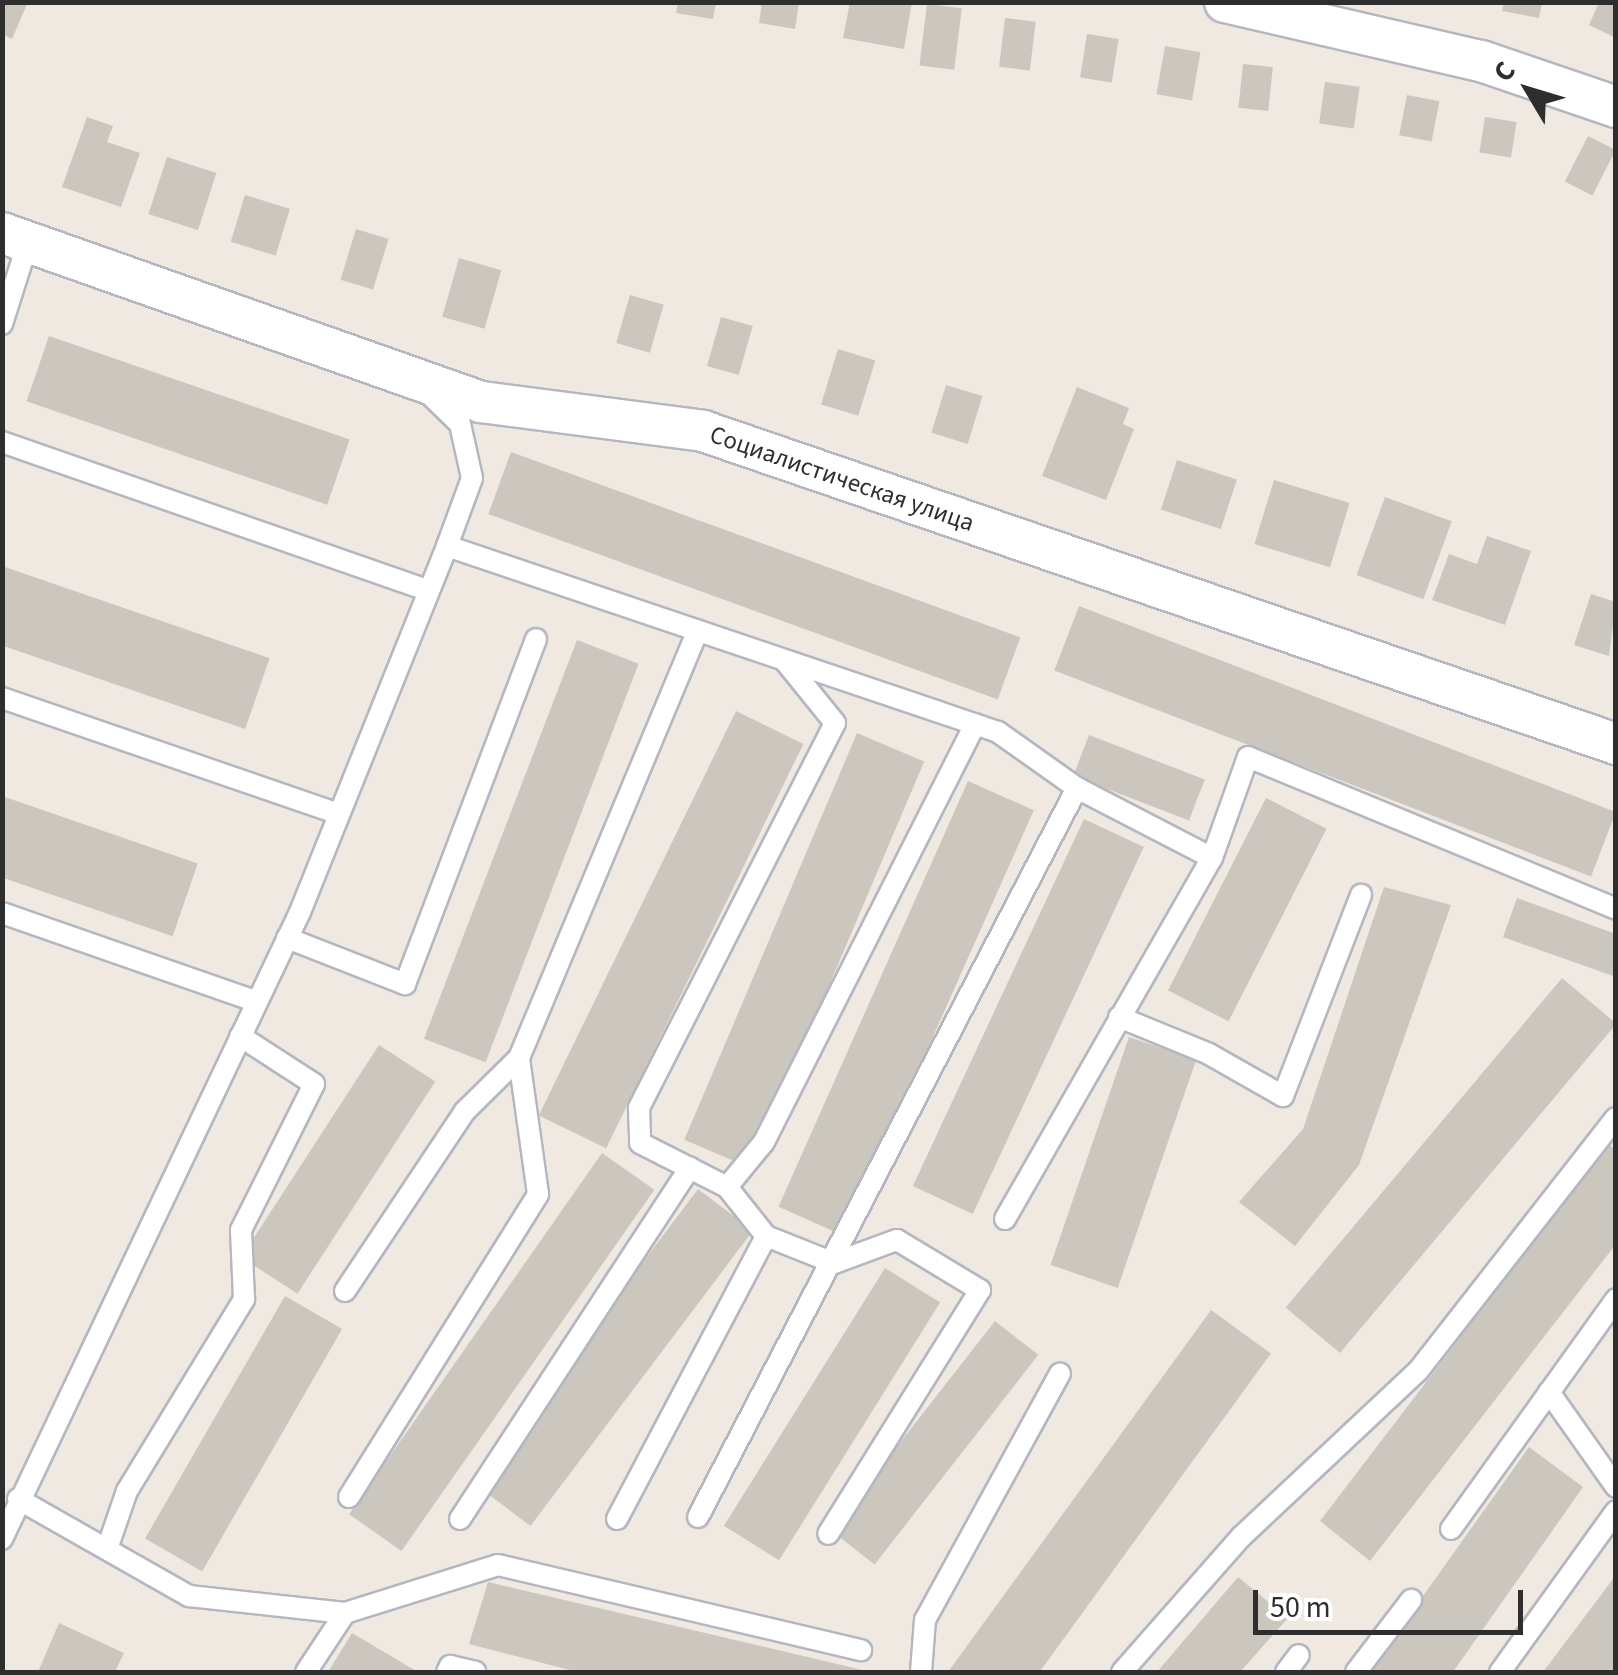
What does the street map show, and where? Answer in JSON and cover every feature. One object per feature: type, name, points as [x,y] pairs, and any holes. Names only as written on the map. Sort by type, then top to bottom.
[{"type":"street","points":[[1225,2],[1480,61],[1616,106]]},
{"type":"street","name":"Социалистическая улица","points":[[15,237],[481,402],[703,431],[1616,744]]},
{"type":"lane","points":[[2,324],[15,237]]},
{"type":"lane","points":[[2,1538],[287,938],[472,478],[460,424],[434,396],[379,364]]},
{"type":"lane","points":[[2,442],[429,591]]},
{"type":"lane","points":[[447,546],[975,724],[1077,788],[1212,858]]},
{"type":"lane","points":[[345,1291],[465,1112],[519,1058],[698,631]]},
{"type":"lane","points":[[287,938],[405,984],[536,639]]},
{"type":"lane","points":[[784,660],[835,723],[639,1108],[640,1143],[727,1187],[766,1236],[834,1263],[896,1240],[980,1290],[828,1534]]},
{"type":"lane","points":[[2,698],[339,814]]},
{"type":"lane","points":[[727,1187],[764,1142],[975,724]]},
{"type":"lane","points":[[1005,1219],[1212,858],[1248,757],[1616,910]]},
{"type":"lane","points":[[698,1517],[834,1263],[1077,788]]},
{"type":"lane","points":[[1119,1017],[1209,1054],[1283,1096],[1361,895]]},
{"type":"lane","points":[[2,913],[257,1002]]},
{"type":"lane","points":[[107,1549],[127,1491],[244,1299],[241,1230],[314,1084],[240,1036]]},
{"type":"lane","points":[[349,1497],[538,1194],[519,1058]]},
{"type":"lane","points":[[1122,1672],[1242,1536],[1418,1372],[1616,1118]]},
{"type":"lane","points":[[460,1519],[690,1168]]},
{"type":"lane","points":[[617,1519],[766,1236]]},
{"type":"lane","points":[[1451,1529],[1616,1299]]},
{"type":"lane","points":[[921,1672],[925,1620],[1060,1372]]},
{"type":"lane","points":[[1549,1392],[1616,1486]]},
{"type":"lane","points":[[18,1499],[188,1596],[345,1613],[498,1565],[861,1650]]},
{"type":"lane","points":[[1500,1672],[1616,1511]]},
{"type":"lane","points":[[1356,1672],[1411,1600]]},
{"type":"lane","points":[[306,1672],[345,1613]]},
{"type":"lane","points":[[1286,1672],[1299,1654]]},
{"type":"lane","points":[[447,1672],[475,1672]]},
{"type":"building","points":[[2,2],[28,2],[12,39],[2,34]]},
{"type":"building","points":[[678,2],[716,2],[713,19],[676,13]]},
{"type":"building","points":[[762,2],[799,2],[795,29],[759,23]]},
{"type":"building","points":[[850,2],[912,2],[904,49],[843,38]]},
{"type":"building","points":[[1504,2],[1542,2],[1539,18],[1502,11]]},
{"type":"building","points":[[1599,2],[1616,2],[1616,38],[1589,25]]},
{"type":"building","points":[[927,4],[962,8],[954,70],[919,66]]},
{"type":"building","points":[[1005,18],[1036,22],[1030,70],[999,67]]},
{"type":"building","points":[[1087,34],[1119,39],[1112,82],[1080,77]]},
{"type":"building","points":[[1165,46],[1200,52],[1192,101],[1156,94]]},
{"type":"building","points":[[1243,64],[1273,67],[1268,111],[1238,108]]},
{"type":"building","points":[[1325,82],[1360,87],[1354,128],[1319,124]]},
{"type":"building","points":[[1407,95],[1439,101],[1432,142],[1399,135]]},
{"type":"building","points":[[87,117],[113,126],[107,142],[140,153],[121,207],[62,187]]},
{"type":"building","points":[[1485,117],[1517,122],[1511,158],[1479,153]]},
{"type":"building","points":[[1588,136],[1616,150],[1592,196],[1565,181]]},
{"type":"building","points":[[167,157],[216,173],[198,230],[148,214]]},
{"type":"building","points":[[245,195],[290,209],[276,256],[231,242]]},
{"type":"building","points":[[356,229],[389,239],[373,290],[341,280]]},
{"type":"building","points":[[459,258],[501,270],[484,329],[442,317]]},
{"type":"building","points":[[630,295],[664,305],[650,353],[616,343]]},
{"type":"building","points":[[721,317],[753,326],[739,375],[707,366]]},
{"type":"building","points":[[49,336],[350,440],[327,505],[27,401]]},
{"type":"building","points":[[838,349],[875,360],[858,416],[821,404]]},
{"type":"building","points":[[946,385],[982,396],[968,444],[931,433]]},
{"type":"building","points":[[1077,387],[1129,408],[1123,424],[1134,429],[1106,500],[1042,476]]},
{"type":"building","points":[[511,452],[1020,637],[998,699],[488,514]]},
{"type":"building","points":[[1177,460],[1237,479],[1221,529],[1161,509]]},
{"type":"building","points":[[1274,480],[1350,503],[1330,567],[1254,544]]},
{"type":"building","points":[[1385,497],[1452,521],[1423,599],[1357,575]]},
{"type":"building","points":[[1487,536],[1531,551],[1505,625],[1432,600],[1449,554],[1477,564]]},
{"type":"building","points":[[2,566],[270,658],[245,729],[2,645]]},
{"type":"building","points":[[1591,594],[1616,602],[1609,656],[1574,645]]},
{"type":"building","points":[[1079,606],[1616,812],[1591,876],[1054,670]]},
{"type":"building","points":[[577,640],[639,664],[486,1062],[424,1039]]},
{"type":"building","points":[[736,711],[803,744],[606,1148],[539,1115]]},
{"type":"building","points":[[857,733],[924,762],[751,1168],[684,1140]]},
{"type":"building","points":[[1089,735],[1205,779],[1189,821],[1073,776]]},
{"type":"building","points":[[968,781],[1034,810],[844,1236],[778,1207]]},
{"type":"building","points":[[2,796],[198,863],[173,936],[2,877]]},
{"type":"building","points":[[1266,798],[1327,829],[1229,1021],[1168,990]]},
{"type":"building","points":[[1084,819],[1144,847],[973,1214],[913,1186]]},
{"type":"building","points":[[1384,887],[1451,905],[1359,1165],[1295,1246],[1239,1202],[1303,1129]]},
{"type":"building","points":[[1517,898],[1616,934],[1616,977],[1503,937]]},
{"type":"building","points":[[1562,978],[1616,1024],[1340,1353],[1286,1307]]},
{"type":"building","points":[[1129,1037],[1196,1060],[1118,1288],[1051,1265]]},
{"type":"building","points":[[379,1045],[435,1081],[297,1294],[241,1257]]},
{"type":"building","points":[[1608,1144],[1616,1150],[1616,1244],[1370,1561],[1320,1521]]},
{"type":"building","points":[[602,1153],[654,1190],[401,1551],[349,1514]]},
{"type":"building","points":[[698,1189],[753,1231],[530,1526],[475,1484]]},
{"type":"building","points":[[885,1268],[940,1302],[779,1560],[724,1526]]},
{"type":"building","points":[[285,1296],[342,1329],[202,1571],[145,1538]]},
{"type":"building","points":[[1211,1310],[1271,1353],[1039,1672],[948,1672]]},
{"type":"building","points":[[995,1321],[1038,1355],[875,1564],[831,1531]]},
{"type":"building","points":[[1529,1447],[1583,1487],[1453,1672],[1369,1672]]},
{"type":"building","points":[[1616,1575],[1616,1672],[1543,1672]]},
{"type":"building","points":[[1238,1577],[1288,1618],[1240,1672],[1157,1672]]},
{"type":"building","points":[[488,1582],[867,1672],[577,1672],[469,1644]]},
{"type":"building","points":[[59,1623],[124,1653],[115,1672],[38,1672]]},
{"type":"building","points":[[352,1633],[418,1672],[328,1672]]}]
